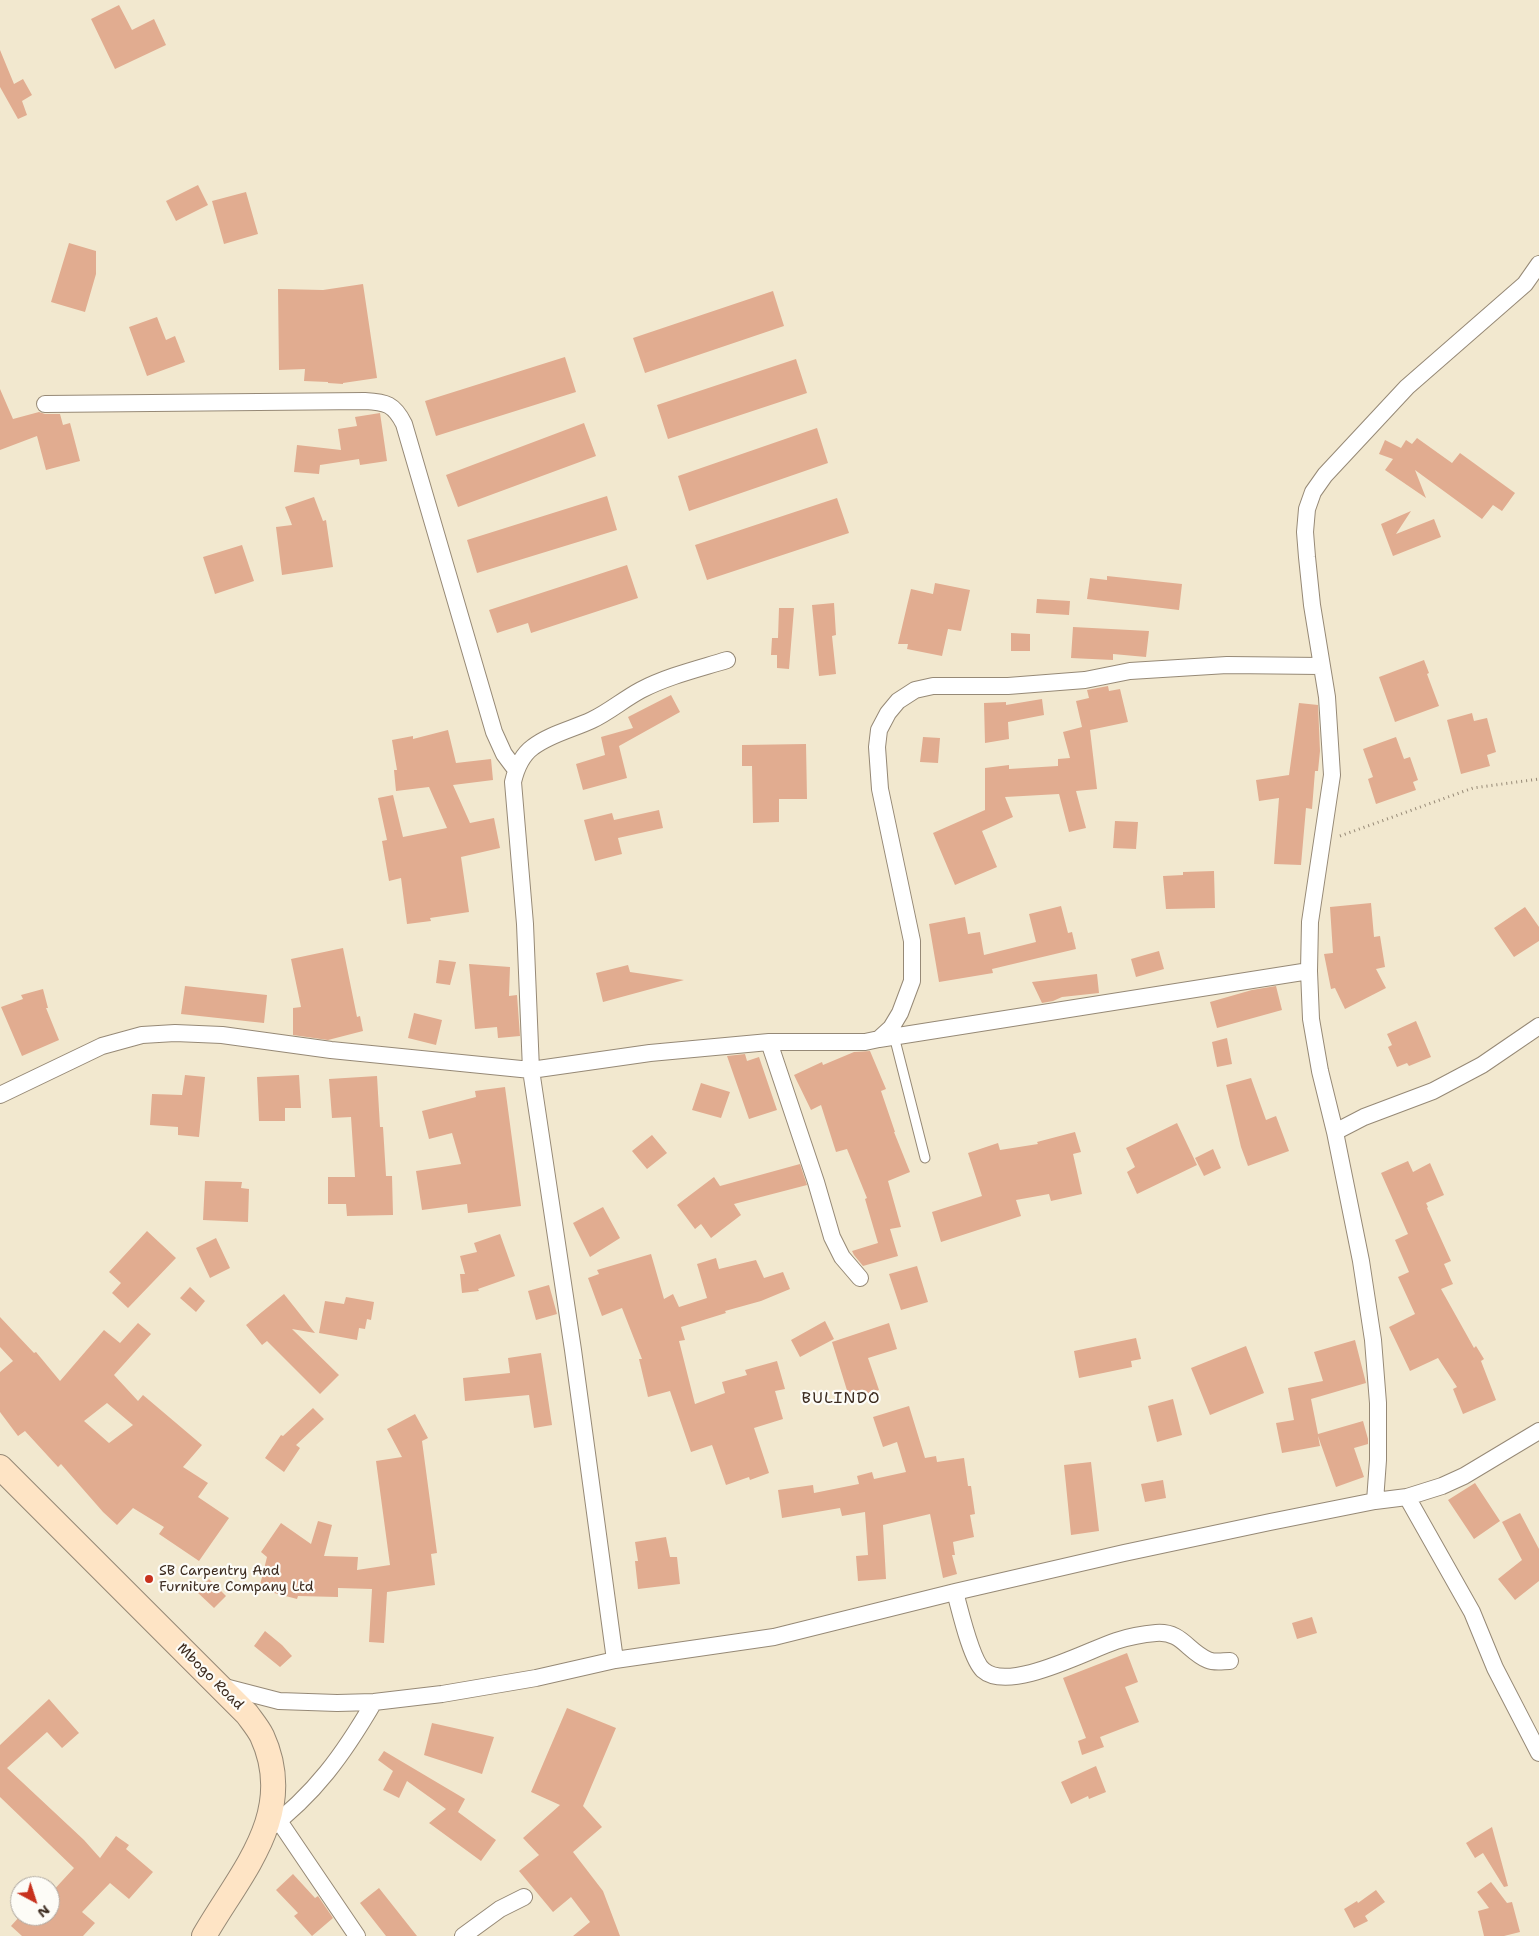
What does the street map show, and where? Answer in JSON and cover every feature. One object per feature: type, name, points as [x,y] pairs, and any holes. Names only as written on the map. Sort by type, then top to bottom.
[{"type":"main road","name":"Mbogo Road","points":[[0,1467],[247,1714],[262,1735],[270,1761],[273,1782],[272,1826],[204,1936]]},
{"type":"street","points":[[1375,1501],[1378,1460],[1378,1403],[1373,1340],[1361,1261],[1335,1132],[1320,1071],[1312,1019],[1309,971],[1310,922],[1332,775],[1327,696],[1312,605],[1305,532],[1307,509],[1313,492],[1325,475],[1407,386],[1524,284],[1539,264]]},
{"type":"street","points":[[45,404],[364,401],[390,405],[398,413],[404,424],[494,732],[504,754],[516,770]]},
{"type":"street","points":[[615,1660],[572,1341],[531,1070],[526,934],[513,782],[516,770],[523,758],[533,747],[550,737],[596,718],[641,690],[667,678],[727,660]]},
{"type":"street","points":[[886,1037],[900,1013],[912,980],[912,941],[880,789],[876,747],[879,730],[888,713],[898,701],[914,690],[933,686],[1008,686],[1085,680],[1130,671],[1227,665],[1321,666]]},
{"type":"street","points":[[0,1095],[102,1046],[142,1035],[175,1033],[222,1035],[331,1050],[531,1070],[650,1053],[769,1042],[865,1042],[886,1037],[1309,971]]},
{"type":"street","points":[[1335,1132],[1364,1117],[1434,1091],[1482,1065],[1539,1026]]},
{"type":"street","points":[[769,1042],[832,1236],[842,1257],[860,1278]]},
{"type":"street","points":[[218,1686],[279,1701],[337,1704],[374,1702],[442,1694],[536,1678],[615,1660],[774,1637],[955,1592],[1143,1549],[1375,1501],[1406,1498],[1442,1486],[1464,1476],[1539,1431]]},
{"type":"street","points":[[1406,1498],[1472,1612],[1495,1668],[1539,1753]]},
{"type":"street","points":[[955,1592],[974,1654],[983,1670],[995,1677],[1030,1674],[1117,1641],[1155,1633],[1176,1635],[1201,1656],[1211,1661],[1230,1661]]},
{"type":"street","points":[[357,1936],[272,1826],[310,1794],[328,1773],[358,1730],[374,1702]]},
{"type":"street","points":[[463,1936],[500,1909],[524,1897]]},
{"type":"lane","points":[[886,1037],[925,1158]]},
{"type":"path","points":[[1323,842],[1473,788],[1539,778]]},
{"type":"building","points":[[119,5],[132,30],[154,19],[166,45],[115,69],[91,19]]},
{"type":"building","points":[[0,50],[14,84],[23,79],[32,95],[22,101],[27,115],[18,119],[0,87]]},
{"type":"building","points":[[198,185],[208,205],[176,221],[166,201]]},
{"type":"building","points":[[246,192],[258,234],[224,244],[212,201]]},
{"type":"building","points":[[69,243],[96,251],[96,274],[85,312],[51,302]]},
{"type":"building","points":[[363,284],[377,378],[343,384],[328,383],[304,381],[305,369],[279,370],[278,289],[323,290]]},
{"type":"building","points":[[773,291],[784,326],[645,373],[633,338]]},
{"type":"building","points":[[157,317],[166,340],[175,336],[185,362],[147,376],[129,327]]},
{"type":"building","points":[[565,357],[576,392],[436,436],[425,401]]},
{"type":"building","points":[[796,359],[807,393],[668,439],[657,405]]},
{"type":"building","points":[[0,389],[13,419],[39,412],[60,414],[63,425],[70,423],[80,461],[46,470],[37,436],[0,450]]},
{"type":"building","points":[[380,413],[387,461],[360,465],[359,459],[320,465],[319,474],[294,472],[297,445],[341,450],[338,429],[357,426],[355,417]]},
{"type":"building","points":[[584,423],[596,456],[458,507],[446,475]]},
{"type":"building","points":[[817,428],[828,463],[689,511],[678,476]]},
{"type":"building","points":[[1417,438],[1452,463],[1460,453],[1515,493],[1502,511],[1493,505],[1482,519],[1415,470],[1426,498],[1385,470],[1393,459],[1379,454],[1385,440],[1401,448],[1406,440],[1412,444]]},
{"type":"building","points":[[607,496],[617,530],[477,573],[467,540]]},
{"type":"building","points":[[314,497],[323,521],[326,520],[333,567],[282,575],[276,527],[292,525],[285,507]]},
{"type":"building","points":[[837,498],[849,533],[707,580],[695,545]]},
{"type":"building","points":[[1411,511],[1396,534],[1434,519],[1441,537],[1393,556],[1381,524]]},
{"type":"building","points":[[242,545],[254,581],[215,594],[203,557]]},
{"type":"building","points":[[627,565],[638,598],[531,633],[528,623],[497,633],[489,610]]},
{"type":"building","points":[[1107,576],[1182,584],[1179,610],[1087,599],[1090,578],[1107,580]]},
{"type":"building","points":[[935,583],[970,590],[961,631],[948,629],[942,656],[907,649],[908,644],[898,644],[911,589],[933,594]]},
{"type":"building","points":[[1037,599],[1070,601],[1069,615],[1036,613]]},
{"type":"building","points":[[834,603],[836,635],[832,636],[836,674],[819,676],[812,605]]},
{"type":"building","points":[[779,608],[794,608],[789,669],[777,668],[777,655],[771,655],[772,638],[778,638]]},
{"type":"building","points":[[1073,627],[1149,631],[1146,657],[1113,654],[1113,660],[1071,658]]},
{"type":"building","points":[[1011,633],[1030,634],[1030,651],[1011,651]]},
{"type":"building","points":[[1424,660],[1439,706],[1395,722],[1379,677]]},
{"type":"building","points":[[1108,686],[1109,691],[1120,689],[1128,722],[1090,730],[1097,789],[1076,791],[1086,828],[1069,832],[1059,794],[1005,797],[1013,817],[982,831],[997,867],[955,885],[933,833],[985,810],[985,768],[1009,765],[1009,769],[1058,766],[1058,759],[1070,758],[1063,732],[1082,727],[1076,701],[1089,698],[1087,690]]},
{"type":"building","points":[[671,695],[680,712],[619,746],[627,778],[583,790],[576,764],[605,755],[601,737],[633,728],[628,717]]},
{"type":"building","points":[[1042,699],[1044,715],[1008,722],[1009,739],[985,743],[984,703],[1006,702],[1006,705]]},
{"type":"building","points":[[1299,703],[1318,705],[1320,751],[1318,771],[1315,771],[1312,809],[1306,808],[1301,865],[1274,864],[1279,798],[1259,801],[1256,780],[1289,775]]},
{"type":"building","points":[[1472,713],[1474,721],[1487,718],[1496,752],[1487,755],[1490,766],[1461,774],[1447,720]]},
{"type":"building","points":[[448,730],[456,763],[491,759],[493,780],[453,785],[470,823],[494,818],[500,848],[461,857],[469,912],[430,918],[431,921],[407,924],[401,878],[389,881],[382,841],[387,840],[378,798],[393,795],[403,837],[447,828],[429,787],[396,791],[394,770],[397,770],[392,740],[413,736],[413,739]]},
{"type":"building","points":[[923,737],[940,738],[938,763],[920,762]]},
{"type":"building","points":[[1396,737],[1404,759],[1410,757],[1418,780],[1413,782],[1416,790],[1376,804],[1368,779],[1373,777],[1363,749]]},
{"type":"building","points":[[806,744],[807,799],[779,799],[779,822],[753,823],[752,766],[742,766],[742,745]]},
{"type":"building","points":[[659,810],[663,828],[618,838],[622,854],[595,861],[584,820],[612,813],[614,820]]},
{"type":"building","points":[[1115,821],[1138,822],[1136,849],[1113,848]]},
{"type":"building","points":[[1214,871],[1215,908],[1166,909],[1163,876],[1183,875],[1183,872]]},
{"type":"building","points":[[1371,903],[1374,937],[1380,936],[1385,967],[1376,969],[1386,988],[1345,1009],[1335,988],[1331,989],[1324,954],[1333,953],[1330,907]]},
{"type":"building","points":[[1061,906],[1068,933],[1072,932],[1076,949],[992,969],[993,973],[939,982],[929,924],[965,917],[968,934],[980,932],[984,955],[1036,942],[1029,914]]},
{"type":"building","points":[[1525,907],[1539,927],[1539,941],[1514,957],[1494,928]]},
{"type":"building","points":[[343,948],[357,1017],[360,1016],[363,1031],[328,1040],[293,1035],[293,1008],[301,1007],[291,959]]},
{"type":"building","points":[[1159,951],[1164,969],[1136,977],[1131,959]]},
{"type":"building","points":[[439,960],[456,962],[450,985],[436,983]]},
{"type":"building","points":[[469,964],[510,967],[509,996],[517,995],[520,1036],[498,1038],[497,1027],[475,1029]]},
{"type":"building","points":[[628,965],[630,972],[684,980],[603,1002],[596,973]]},
{"type":"building","points":[[1097,974],[1099,993],[1062,997],[1042,1003],[1032,982]]},
{"type":"building","points":[[185,986],[267,995],[264,1023],[181,1014]]},
{"type":"building","points":[[1276,986],[1282,1010],[1217,1028],[1210,1002],[1252,990]]},
{"type":"building","points":[[43,989],[48,1008],[46,1008],[59,1040],[22,1056],[1,1007],[23,999],[21,995]]},
{"type":"building","points":[[414,1013],[442,1020],[436,1045],[408,1038]]},
{"type":"building","points":[[1416,1021],[1431,1057],[1409,1066],[1407,1063],[1397,1067],[1388,1047],[1392,1045],[1387,1034]]},
{"type":"building","points":[[1227,1038],[1232,1064],[1217,1067],[1212,1042]]},
{"type":"building","points":[[870,1051],[886,1089],[881,1091],[894,1132],[910,1172],[888,1181],[901,1227],[890,1229],[898,1256],[863,1266],[852,1251],[878,1243],[865,1199],[867,1198],[847,1149],[836,1152],[821,1105],[811,1110],[794,1075],[822,1062],[823,1065],[854,1052]]},
{"type":"building","points":[[745,1054],[747,1061],[759,1057],[777,1110],[749,1119],[727,1056]]},
{"type":"building","points":[[185,1075],[205,1077],[199,1137],[178,1135],[178,1127],[150,1125],[152,1094],[182,1095]]},
{"type":"building","points":[[299,1075],[301,1108],[285,1108],[285,1121],[259,1121],[257,1077]]},
{"type":"building","points":[[377,1076],[380,1127],[383,1127],[386,1176],[392,1176],[393,1215],[347,1216],[346,1204],[328,1204],[328,1177],[355,1177],[351,1117],[332,1118],[329,1079]]},
{"type":"building","points":[[1251,1078],[1266,1120],[1276,1116],[1289,1151],[1248,1166],[1241,1147],[1226,1085]]},
{"type":"building","points":[[701,1083],[730,1092],[721,1118],[692,1110]]},
{"type":"building","points":[[505,1087],[521,1206],[468,1213],[467,1204],[422,1210],[416,1171],[461,1164],[452,1133],[429,1139],[422,1111],[476,1097],[475,1091]]},
{"type":"building","points":[[1177,1123],[1197,1165],[1137,1194],[1127,1172],[1135,1167],[1126,1148]]},
{"type":"building","points":[[1075,1132],[1081,1152],[1073,1154],[1082,1194],[1051,1201],[1049,1194],[1016,1200],[1021,1216],[941,1242],[932,1212],[982,1196],[968,1153],[998,1143],[1000,1150],[1038,1144],[1037,1142]]},
{"type":"building","points":[[652,1135],[667,1153],[647,1169],[632,1151]]},
{"type":"building","points":[[1213,1149],[1221,1168],[1204,1176],[1195,1158]]},
{"type":"building","points":[[1408,1161],[1413,1172],[1430,1163],[1444,1195],[1426,1203],[1451,1261],[1444,1264],[1453,1284],[1441,1289],[1474,1348],[1476,1346],[1484,1359],[1481,1361],[1496,1400],[1463,1414],[1453,1389],[1457,1387],[1438,1358],[1410,1371],[1389,1327],[1415,1314],[1398,1277],[1409,1272],[1395,1240],[1408,1234],[1381,1173]]},
{"type":"building","points":[[800,1164],[807,1185],[734,1204],[741,1215],[711,1238],[701,1224],[695,1229],[677,1205],[714,1177],[720,1186]]},
{"type":"building","points":[[205,1181],[242,1182],[241,1188],[249,1189],[248,1222],[203,1220]]},
{"type":"building","points":[[603,1207],[620,1238],[590,1257],[573,1223]]},
{"type":"building","points":[[147,1231],[176,1258],[128,1308],[112,1293],[121,1283],[109,1272]]},
{"type":"building","points":[[500,1234],[515,1276],[478,1289],[479,1291],[462,1293],[460,1274],[465,1274],[460,1256],[477,1252],[474,1243]]},
{"type":"building","points":[[216,1238],[230,1268],[210,1278],[196,1248]]},
{"type":"building","points":[[651,1254],[664,1299],[673,1294],[679,1307],[707,1298],[697,1264],[716,1258],[719,1269],[756,1260],[764,1278],[783,1272],[790,1289],[761,1301],[725,1311],[726,1313],[681,1327],[685,1340],[679,1341],[695,1404],[725,1393],[722,1382],[747,1375],[745,1370],[777,1361],[785,1389],[775,1391],[783,1419],[754,1428],[769,1473],[750,1480],[749,1477],[726,1485],[712,1445],[691,1452],[670,1391],[648,1397],[639,1359],[642,1359],[622,1308],[602,1316],[588,1278],[599,1274],[597,1270]]},
{"type":"building","points":[[917,1266],[928,1302],[901,1310],[889,1274]]},
{"type":"building","points":[[549,1285],[557,1314],[536,1320],[528,1291]]},
{"type":"building","points":[[190,1287],[205,1301],[196,1312],[180,1298]]},
{"type":"building","points":[[284,1294],[315,1333],[292,1329],[339,1375],[320,1394],[267,1341],[262,1345],[246,1325]]},
{"type":"building","points":[[346,1297],[374,1302],[371,1320],[367,1319],[365,1329],[359,1328],[357,1340],[319,1333],[325,1301],[344,1304]]},
{"type":"building","points":[[0,1317],[34,1353],[36,1352],[60,1381],[104,1330],[120,1343],[138,1323],[151,1334],[114,1375],[138,1401],[143,1395],[202,1445],[183,1467],[208,1483],[198,1497],[229,1518],[199,1561],[159,1534],[164,1527],[133,1508],[117,1525],[103,1512],[61,1464],[58,1467],[25,1431],[18,1436],[0,1412],[0,1372],[13,1361],[0,1347]],"holes":[[[107,1403],[133,1425],[109,1443],[84,1421]]]},
{"type":"building","points":[[825,1321],[834,1339],[800,1357],[791,1340]]},
{"type":"building","points":[[889,1323],[897,1349],[868,1358],[879,1390],[850,1400],[832,1342]]},
{"type":"building","points":[[1136,1338],[1141,1359],[1131,1361],[1132,1367],[1079,1378],[1074,1351]]},
{"type":"building","points":[[1355,1340],[1366,1383],[1311,1399],[1318,1434],[1363,1421],[1368,1444],[1354,1448],[1364,1477],[1336,1487],[1318,1436],[1320,1446],[1282,1453],[1276,1423],[1294,1420],[1288,1388],[1323,1381],[1314,1352]]},
{"type":"building","points":[[1246,1346],[1264,1393],[1210,1415],[1191,1368]]},
{"type":"building","points":[[541,1353],[552,1425],[534,1428],[529,1395],[465,1401],[463,1378],[510,1373],[508,1358]]},
{"type":"building","points":[[1173,1399],[1182,1435],[1157,1442],[1148,1406]]},
{"type":"building","points":[[909,1406],[925,1458],[936,1456],[937,1462],[964,1458],[975,1514],[970,1515],[974,1537],[953,1542],[955,1555],[952,1555],[957,1574],[943,1578],[930,1514],[883,1525],[886,1579],[858,1581],[856,1556],[868,1555],[865,1512],[842,1516],[840,1508],[782,1518],[778,1490],[813,1485],[814,1493],[859,1484],[857,1476],[872,1472],[874,1479],[906,1472],[897,1442],[883,1447],[873,1417]]},
{"type":"building","points":[[313,1408],[324,1419],[296,1445],[300,1448],[284,1472],[265,1458],[281,1435],[283,1436]]},
{"type":"building","points":[[415,1414],[428,1438],[422,1441],[437,1553],[431,1554],[435,1585],[387,1592],[384,1643],[369,1642],[372,1589],[338,1588],[338,1597],[298,1596],[297,1599],[259,1589],[267,1557],[261,1552],[281,1523],[311,1544],[318,1521],[332,1525],[324,1556],[358,1557],[357,1570],[390,1565],[376,1461],[402,1457],[387,1429]]},
{"type":"building","points":[[1091,1462],[1099,1531],[1071,1535],[1064,1465]]},
{"type":"building","points":[[1163,1480],[1166,1498],[1145,1502],[1141,1484]]},
{"type":"building","points":[[1475,1483],[1500,1521],[1474,1539],[1448,1500]]},
{"type":"building","points":[[1520,1513],[1539,1549],[1539,1581],[1515,1600],[1498,1579],[1522,1560],[1502,1522]]},
{"type":"building","points":[[666,1537],[670,1557],[677,1557],[680,1584],[638,1589],[635,1561],[638,1561],[635,1542]]},
{"type":"building","points":[[209,1579],[226,1596],[214,1608],[197,1592]]},
{"type":"building","points":[[1312,1617],[1317,1633],[1297,1639],[1292,1623]]},
{"type":"building","points":[[265,1631],[292,1656],[280,1667],[254,1646]]},
{"type":"building","points":[[1127,1653],[1138,1682],[1125,1687],[1139,1722],[1100,1737],[1104,1747],[1082,1755],[1078,1741],[1086,1738],[1063,1678]]},
{"type":"building","points":[[49,1699],[79,1733],[62,1748],[47,1732],[7,1768],[84,1840],[100,1858],[116,1836],[129,1845],[126,1849],[153,1872],[129,1899],[110,1883],[82,1912],[95,1923],[83,1936],[22,1936],[11,1926],[60,1926],[60,1883],[74,1868],[0,1797],[0,1745]]},
{"type":"building","points":[[567,1708],[616,1728],[583,1806],[602,1827],[573,1852],[603,1891],[620,1936],[573,1936],[590,1922],[571,1897],[553,1912],[519,1871],[539,1855],[523,1838],[560,1805],[531,1792]]},
{"type":"building","points":[[432,1723],[494,1737],[482,1774],[424,1755]]},
{"type":"building","points":[[384,1751],[465,1799],[458,1812],[496,1840],[481,1861],[429,1823],[446,1809],[407,1781],[399,1798],[383,1790],[393,1771],[378,1760]]},
{"type":"building","points":[[1096,1766],[1106,1792],[1089,1799],[1088,1796],[1071,1804],[1061,1782]]},
{"type":"building","points":[[1492,1827],[1508,1886],[1504,1887],[1483,1853],[1475,1858],[1466,1843]]},
{"type":"building","points":[[293,1874],[315,1898],[318,1896],[333,1918],[312,1936],[294,1916],[298,1913],[276,1890]]},
{"type":"building","points":[[1491,1882],[1507,1903],[1512,1902],[1520,1932],[1504,1936],[1484,1936],[1478,1911],[1489,1908],[1477,1892]]},
{"type":"building","points":[[379,1888],[417,1936],[386,1936],[360,1903]]},
{"type":"building","points":[[1376,1890],[1385,1902],[1365,1916],[1368,1921],[1354,1928],[1344,1909],[1357,1901],[1358,1903]]},
{"type":"place","name":"SB Carpentry And Furniture Company Ltd","points":[[149,1579]]},
{"type":"district","name":"BULINDO","points":[[841,1399]]}]
